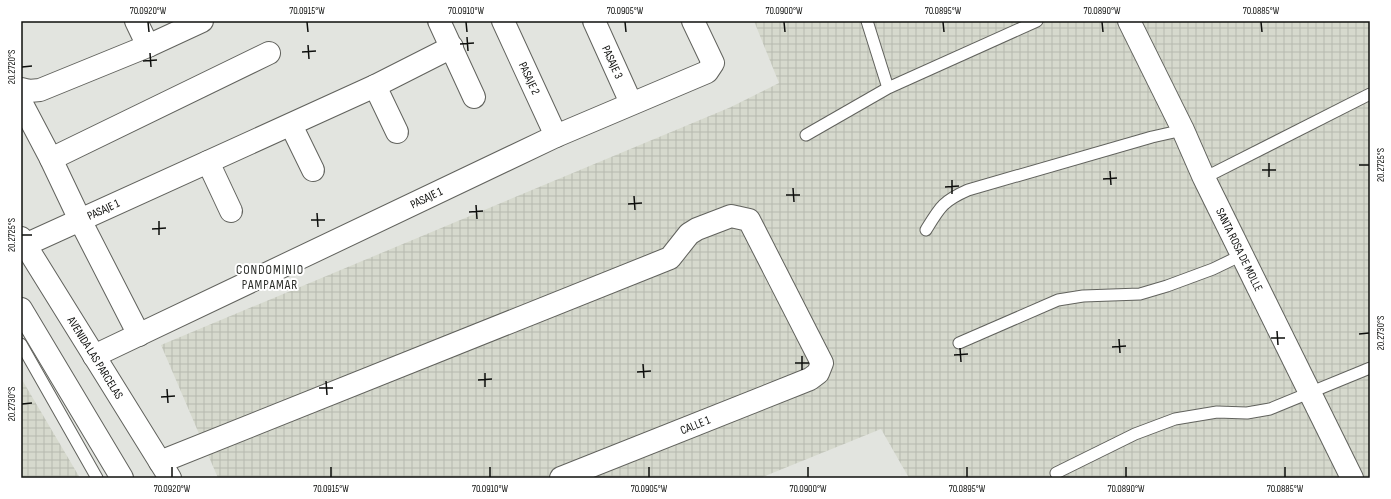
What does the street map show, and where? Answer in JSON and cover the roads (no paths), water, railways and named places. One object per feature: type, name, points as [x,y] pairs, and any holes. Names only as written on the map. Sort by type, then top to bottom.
[{"type":"street","points":[[136,21],[148,46]]},
{"type":"street","points":[[21,89],[29,92],[40,90],[148,46],[202,21]]},
{"type":"street","points":[[439,21],[474,97]]},
{"type":"street","name":"PASAJE 2","points":[[503,21],[556,136]]},
{"type":"street","name":"PASAJE 3","points":[[594,21],[631,103]]},
{"type":"street","name":"PASAJE 1","points":[[94,356],[556,136],[707,72],[713,63],[693,21]]},
{"type":"street","name":"SANTA ROSA DE MOLLE","points":[[1129,21],[1183,130],[1204,178],[1352,478]]},
{"type":"street","name":"PASAJE 1","points":[[23,242],[80,220],[291,125],[376,86],[452,47]]},
{"type":"street","points":[[51,159],[269,53]]},
{"type":"street","points":[[376,86],[397,132]]},
{"type":"street","name":"PASAJE 1","points":[[21,102],[139,335]]},
{"type":"street","points":[[291,125],[313,170]]},
{"type":"street","points":[[208,162],[231,211]]},
{"type":"street","name":"CALLE 1","points":[[165,470],[670,258],[689,234],[697,229],[731,216],[750,220],[822,363],[818,373],[810,380],[561,478]]},
{"type":"street","name":"AVENIDA LAS PARCELAS","points":[[23,242],[165,470]]},
{"type":"street","points":[[21,308],[122,478]]},
{"type":"lane","points":[[867,21],[888,88]]},
{"type":"lane","points":[[806,135],[888,88],[1037,21]]},
{"type":"lane","points":[[1204,178],[1370,94]]},
{"type":"lane","points":[[926,230],[940,206],[951,198],[968,190],[1152,137],[1183,130]]},
{"type":"lane","points":[[958,343],[1058,300],[1083,296],[1140,294],[1207,272],[1242,255]]},
{"type":"lane","points":[[21,344],[97,478]]},
{"type":"lane","points":[[1056,473],[1135,434],[1175,419],[1217,412],[1247,413],[1270,409],[1370,368]]},
{"type":"district","name":"CONDOMINIO PAMPAMAR","points":[[270,276]]}]
